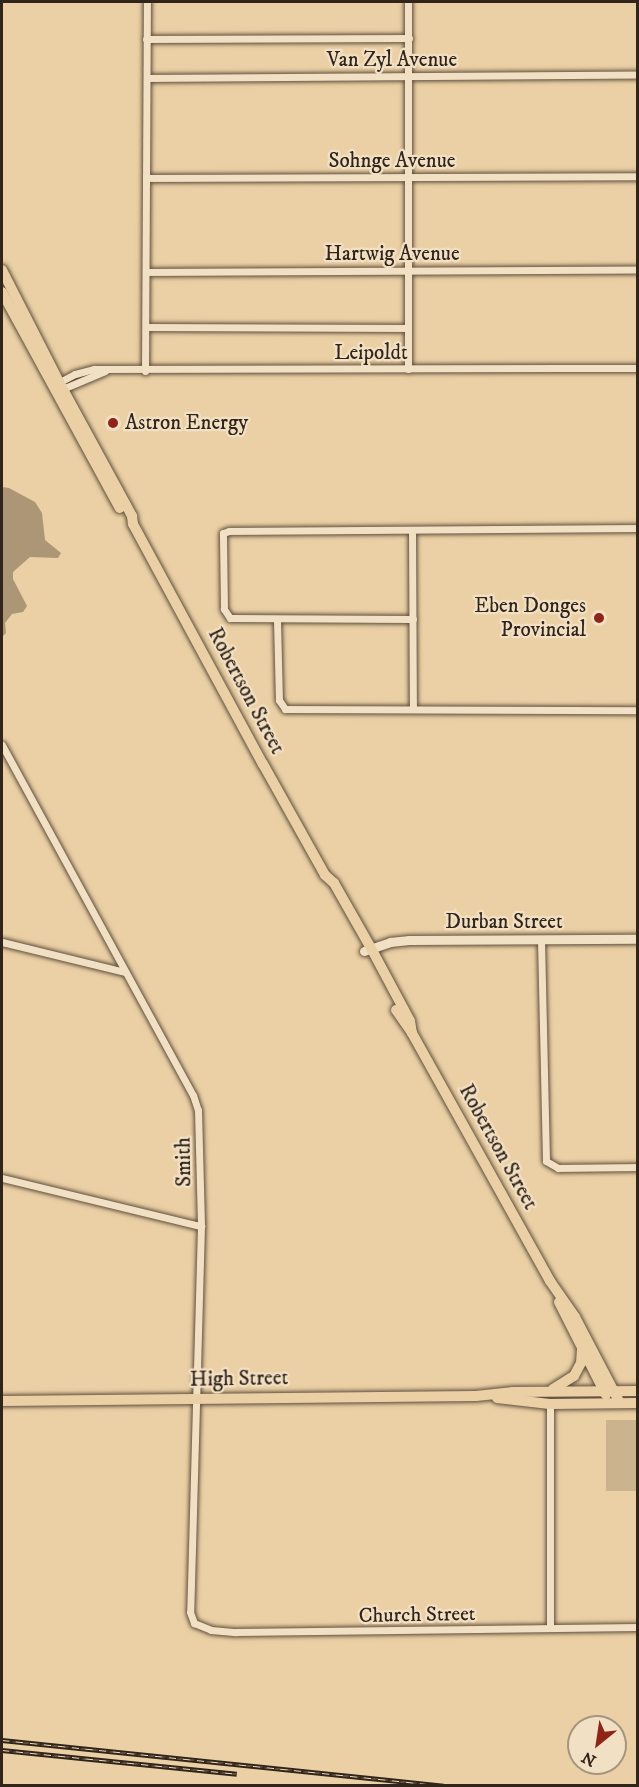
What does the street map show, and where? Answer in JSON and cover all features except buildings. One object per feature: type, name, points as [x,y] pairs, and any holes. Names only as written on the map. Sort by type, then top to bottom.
[{"type":"main road","name":"Robertson Street","points":[[2,270],[57,388]]},
{"type":"main road","name":"Robertson Street","points":[[2,292],[132,516],[133,524],[325,875],[334,883],[367,950],[410,1021],[412,1033],[550,1281],[582,1349],[609,1391]]},
{"type":"main road","name":"Robertson Street","points":[[550,1281],[575,1317],[615,1403]]},
{"type":"main road","points":[[547,1391],[566,1383],[574,1376],[581,1363],[582,1349]]},
{"type":"main road","name":"High Street","points":[[2,1401],[476,1396],[547,1391],[638,1391]]},
{"type":"main road","name":"High Street","points":[[476,1396],[550,1404],[638,1403]]},
{"type":"street","points":[[145,371],[147,2]]},
{"type":"street","points":[[408,2],[408,369]]},
{"type":"street","points":[[146,39],[409,38]]},
{"type":"street","name":"Van Zyl Avenue","points":[[147,78],[638,75]]},
{"type":"street","name":"Sohnge Avenue","points":[[147,178],[638,176]]},
{"type":"street","name":"Hartwig Avenue","points":[[146,272],[638,268]]},
{"type":"street","points":[[147,327],[408,327]]},
{"type":"street","name":"Leipoldt","points":[[57,388],[105,371],[638,368]]},
{"type":"street","points":[[413,619],[237,620],[226,615],[224,532],[638,528]]},
{"type":"street","points":[[412,530],[413,708]]},
{"type":"street","points":[[277,620],[281,706],[287,709],[638,710]]},
{"type":"street","name":"Smith","points":[[2,745],[193,1095],[198,1110],[201,1226],[190,1612],[198,1626]]},
{"type":"street","name":"Durban Street","points":[[367,950],[409,940],[638,939]]},
{"type":"street","points":[[541,940],[544,1155],[549,1164],[558,1168],[638,1167]]},
{"type":"street","points":[[2,942],[125,972]]},
{"type":"street","points":[[2,1178],[201,1226]]},
{"type":"street","points":[[550,1404],[550,1628]]},
{"type":"street","name":"Church Street","points":[[198,1626],[236,1632],[472,1631],[638,1627]]},
{"type":"shaded area","points":[[2,487],[9,488],[35,502],[42,513],[45,540],[61,553],[58,558],[30,557],[13,572],[13,579],[27,606],[23,612],[12,614],[5,623],[6,633],[2,637]]},
{"type":"shaded area","points":[[606,1420],[637,1420],[637,1491],[606,1491]]},
{"type":"railway","points":[[2,1740],[444,1786]]},
{"type":"railway","points":[[2,1750],[237,1774]]},
{"type":"place","name":"Astron Energy","points":[[113,423]]},
{"type":"place","name":"Eben Donges Provincial","points":[[599,618]]}]
